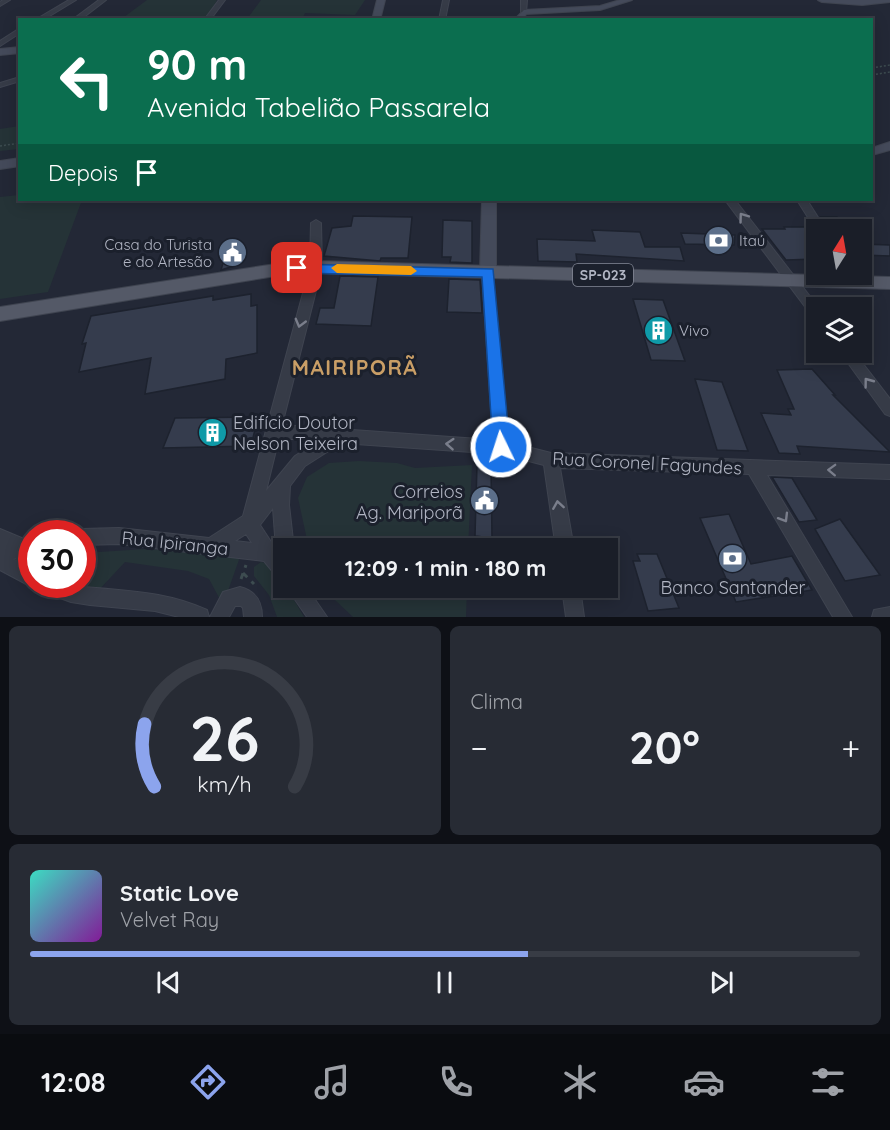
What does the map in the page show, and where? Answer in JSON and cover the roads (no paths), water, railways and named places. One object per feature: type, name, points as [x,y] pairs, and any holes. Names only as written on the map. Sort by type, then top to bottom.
[{"type":"main road","name":"SP-023","points":[[0,315],[282,269],[316,267],[806,279]]},
{"type":"main road","name":"SP-023","points":[[872,281],[890,283]]},
{"type":"street","points":[[0,4],[7,0]]},
{"type":"street","points":[[42,18],[73,0]]},
{"type":"street","points":[[78,18],[103,0]]},
{"type":"street","points":[[208,18],[222,0]]},
{"type":"street","points":[[376,18],[381,0]]},
{"type":"street","points":[[442,18],[446,0]]},
{"type":"street","points":[[520,18],[524,12],[524,0]]},
{"type":"street","points":[[524,12],[600,8],[628,0]]},
{"type":"street","points":[[822,0],[862,3],[888,0]]},
{"type":"street","points":[[0,44],[18,31]]},
{"type":"street","points":[[0,52],[18,50]]},
{"type":"street","points":[[0,86],[18,80]]},
{"type":"street","points":[[873,152],[890,146]]},
{"type":"street","points":[[873,160],[890,159]]},
{"type":"street","points":[[0,165],[18,162]]},
{"type":"street","points":[[489,201],[488,272],[501,447]]},
{"type":"street","points":[[731,201],[806,301]]},
{"type":"street","points":[[803,201],[814,219]]},
{"type":"street","points":[[249,523],[316,267],[316,223]]},
{"type":"street","points":[[854,363],[890,410]]},
{"type":"street","name":"Rua Coronel Fagundes","points":[[273,431],[501,447],[551,460],[890,472]]},
{"type":"street","points":[[213,545],[249,523],[282,486],[290,471],[300,461],[339,436]]},
{"type":"street","points":[[551,460],[563,538]]},
{"type":"street","points":[[754,468],[843,617]]},
{"type":"street","points":[[277,538],[282,486]]},
{"type":"street","points":[[249,523],[273,548]]},
{"type":"street","name":"Rua Ipiranga","points":[[96,537],[119,536],[273,551]]},
{"type":"street","points":[[0,537],[18,543]]},
{"type":"street","points":[[0,554],[18,548]]},
{"type":"street","points":[[0,561],[18,571]]},
{"type":"street","points":[[219,617],[229,598],[240,595],[247,597],[254,607],[253,617]]},
{"type":"street","points":[[96,597],[163,604],[192,612],[200,617]]},
{"type":"street","points":[[304,598],[318,617]]},
{"type":"street","points":[[572,598],[575,617]]},
{"type":"street","points":[[880,617],[890,616]]},
{"type":"place","name":"Itaú","points":[[718,240]]},
{"type":"place","name":"Casa do Turista e do Artesão","points":[[233,253]]},
{"type":"place","name":"Vivo","points":[[658,330]]},
{"type":"place","name":"Edifício Doutor Nelson Teixeira","points":[[212,432]]},
{"type":"place","name":"Correios Ag. Mariporã","points":[[484,501]]},
{"type":"place","name":"Banco Santander","points":[[733,558]]},
{"type":"district","name":"MAIRIPORÃ","points":[[355,367]]}]
